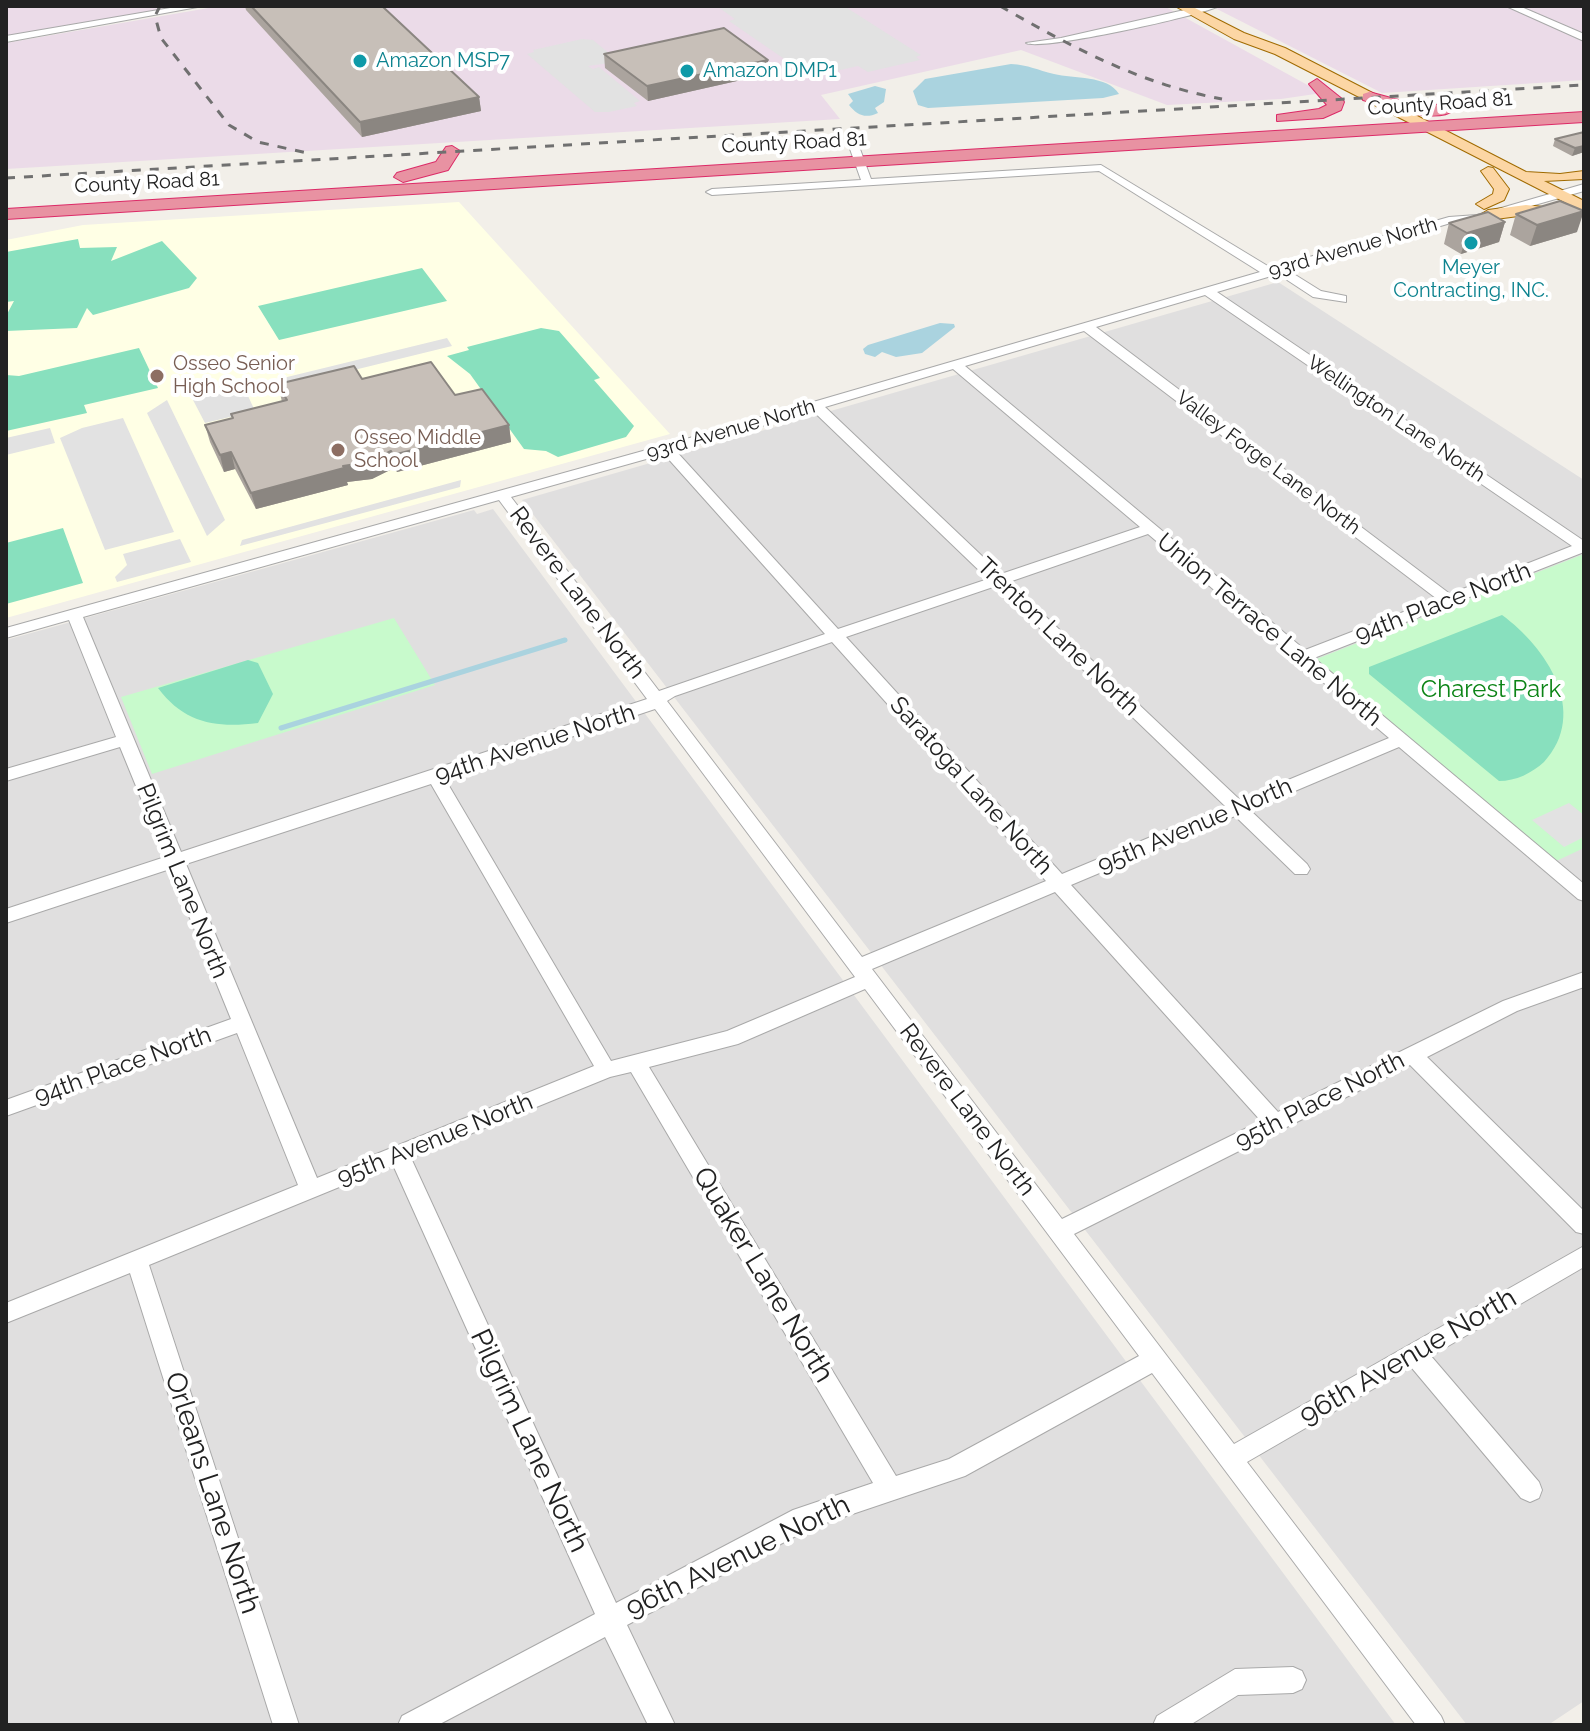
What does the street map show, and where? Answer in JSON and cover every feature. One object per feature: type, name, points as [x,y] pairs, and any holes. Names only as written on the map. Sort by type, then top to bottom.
[{"type":"highway","points":[[1156,132],[1329,111],[1336,102],[1317,84]]},
{"type":"highway","points":[[1369,97],[1427,110],[1526,109]]},
{"type":"highway","name":"County Road 81","points":[[857,155],[1259,137],[1526,109],[1584,106]]},
{"type":"highway","name":"County Road 81","points":[[6,214],[454,180],[1383,118],[1427,127],[1584,117]]},
{"type":"highway","points":[[1470,149],[1461,140],[1461,133],[1478,124]]},
{"type":"highway","points":[[1259,137],[1381,134],[1438,146]]},
{"type":"highway","name":"County Road 81","points":[[6,201],[402,177],[454,180]]},
{"type":"main road","points":[[1186,8],[1369,97],[1438,146],[1583,216]]},
{"type":"main road","points":[[1239,36],[1245,44],[1383,118]]},
{"type":"main road","points":[[1427,127],[1504,166],[1544,177],[1584,175]]},
{"type":"main road","points":[[1504,166],[1538,193],[1560,194],[1583,216]]},
{"type":"main road","points":[[1486,210],[1499,197],[1502,189],[1488,171]]},
{"type":"main road","points":[[1486,210],[1583,216]]},
{"type":"street","points":[[6,39],[198,6]]},
{"type":"street","points":[[1031,43],[1061,41],[1186,8],[1214,6]]},
{"type":"street","points":[[1511,6],[1584,38]]},
{"type":"street","points":[[857,155],[867,182]]},
{"type":"street","points":[[712,192],[1101,168],[1317,294],[1342,299]]},
{"type":"street","name":"93rd Avenue North","points":[[6,633],[815,405],[1486,210],[1584,175]]},
{"type":"street","points":[[1560,194],[1584,187]]},
{"type":"street","name":"Wellington Lane North","points":[[1207,291],[1584,548]]},
{"type":"street","name":"Valley Forge Lane North","points":[[1086,326],[1450,601]]},
{"type":"street","name":"Union Terrace Lane North","points":[[955,364],[1584,894]]},
{"type":"street","name":"Trenton Lane North","points":[[815,405],[1301,869]]},
{"type":"street","name":"Saratoga Lane North","points":[[666,448],[1275,1123]]},
{"type":"street","name":"Revere Lane North","points":[[502,495],[1432,1725]]},
{"type":"street","name":"94th Avenue North","points":[[6,916],[647,707],[669,692],[1149,529]]},
{"type":"street","name":"94th Place North","points":[[1302,657],[1584,548]]},
{"type":"street","name":"Pilgrim Lane North","points":[[74,614],[240,1024],[311,1190]]},
{"type":"street","points":[[6,775],[124,740]]},
{"type":"street","name":"95th Avenue North","points":[[6,1313],[606,1070],[731,1038],[1059,883],[1400,740]]},
{"type":"street","points":[[435,776],[606,1070]]},
{"type":"street","name":"95th Place North","points":[[1060,1231],[1510,1006],[1584,979]]},
{"type":"street","name":"94th Place North","points":[[6,1108],[240,1024]]},
{"type":"street","points":[[1412,1055],[1584,1225]]},
{"type":"street","name":"Quaker Lane North","points":[[635,1061],[891,1490]]},
{"type":"street","name":"Pilgrim Lane North","points":[[399,1155],[610,1619],[662,1725]]},
{"type":"street","name":"96th Avenue North","points":[[1231,1458],[1584,1256]]},
{"type":"street","name":"Orleans Lane North","points":[[137,1261],[286,1725]]},
{"type":"street","points":[[1414,1353],[1530,1490]]},
{"type":"street","name":"96th Avenue North","points":[[411,1725],[802,1519],[956,1468],[1155,1359]]},
{"type":"street","points":[[1166,1725],[1235,1682],[1293,1680]]},
{"type":"shaded area","points":[[6,6],[180,6],[6,36]]},
{"type":"shaded area","points":[[220,6],[1164,6],[1322,93],[1281,99],[1167,105],[1021,50],[821,95],[840,119],[6,169],[6,43]]},
{"type":"shaded area","points":[[844,6],[921,55],[916,57],[920,60],[868,72],[858,66],[827,73],[796,67],[729,21],[735,19],[718,7]]},
{"type":"shaded area","points":[[1211,6],[1584,6],[1584,80],[1382,93]]},
{"type":"shaded area","points":[[582,39],[593,40],[616,59],[588,66],[593,69],[599,67],[640,101],[634,103],[637,106],[595,112],[527,54]]},
{"type":"shaded area","points":[[459,202],[670,434],[6,618],[6,240],[83,225]]},
{"type":"shaded area","points":[[1278,282],[1584,480],[1584,1701],[1548,1725],[1467,1725],[522,500]]},
{"type":"shaded area","points":[[447,338],[452,346],[248,396],[255,411],[205,423],[193,400]]},
{"type":"shaded area","points":[[167,400],[225,520],[207,536],[147,413]]},
{"type":"shaded area","points":[[123,418],[174,532],[105,550],[60,438],[82,428]]},
{"type":"shaded area","points":[[50,428],[55,443],[6,455],[6,438]]},
{"type":"shaded area","points":[[461,480],[460,487],[240,546],[242,540]]},
{"type":"shaded area","points":[[493,509],[1396,1725],[6,1725],[6,640],[474,510],[477,514]]},
{"type":"shaded area","points":[[180,539],[191,562],[117,582],[115,577],[127,565],[123,554]]},
{"type":"shaded area","points":[[1569,803],[1584,815],[1584,837],[1564,847],[1532,820]]},
{"type":"green space","points":[[78,239],[80,248],[117,247],[111,261],[162,241],[197,278],[189,288],[93,315],[87,308],[77,328],[6,331],[6,316],[14,301],[6,302],[6,252]]},
{"type":"green space","points":[[422,268],[447,301],[279,340],[258,306]]},
{"type":"green space","points":[[541,328],[559,331],[600,378],[594,380],[634,426],[626,437],[558,457],[546,451],[524,449],[470,374],[447,356],[469,350],[467,347]]},
{"type":"green space","points":[[139,348],[158,388],[84,405],[87,413],[6,431],[6,375],[19,376]]},
{"type":"green space","points":[[63,528],[83,583],[6,604],[6,543]]},
{"type":"green space","name":"Charest Park","points":[[1584,554],[1584,848],[1554,862],[1314,660]]},
{"type":"green space","points":[[1502,615],[1534,644],[1547,662],[1563,702],[1563,722],[1557,743],[1544,762],[1523,776],[1499,781],[1369,674],[1369,667]]},
{"type":"green space","points":[[394,618],[435,685],[152,774],[121,697]]},
{"type":"green space","points":[[248,660],[258,663],[273,694],[258,723],[229,725],[203,721],[179,709],[158,688]]},
{"type":"water","points":[[1011,64],[1099,81],[1119,94],[1103,98],[928,108],[918,105],[913,91],[925,79]]},
{"type":"water","points":[[875,86],[886,89],[884,102],[875,108],[878,113],[865,116],[849,105],[853,101],[848,94]]},
{"type":"water","points":[[940,323],[954,324],[955,327],[922,353],[896,357],[882,352],[875,357],[865,354],[863,349],[868,345]]},
{"type":"building","name":"Amazon MSP7","points":[[251,6],[382,6],[479,97],[360,122]]},
{"type":"building","points":[[724,28],[768,60],[647,86],[604,54]]},
{"type":"building","points":[[1584,132],[1584,146],[1575,148],[1555,139]]},
{"type":"building","points":[[1560,201],[1584,211],[1537,225],[1516,214]]},
{"type":"building","points":[[1488,212],[1505,222],[1467,233],[1449,223]]},
{"type":"building","name":"Osseo Middle School","points":[[431,362],[455,395],[482,389],[509,425],[393,455],[391,451],[369,462],[343,466],[251,493],[231,452],[220,455],[205,425],[233,418],[231,414],[287,400],[278,384],[354,366],[362,379]]},
{"type":"waterway","points":[[281,728],[565,640],[558,642]]},
{"type":"railway","points":[[160,6],[155,16],[161,38],[229,125],[258,142],[307,153]]},
{"type":"railway","points":[[1000,6],[1054,36],[1135,74],[1222,99]]},
{"type":"railway","points":[[6,178],[1584,85]]},
{"type":"place","name":"Amazon MSP7","points":[[360,61]]},
{"type":"place","name":"Amazon DMP1","points":[[687,71]]},
{"type":"place","name":"Meyer Contracting, INC.","points":[[1471,243]]},
{"type":"place","name":"Osseo Senior High School","points":[[157,376]]},
{"type":"place","name":"Osseo Middle School","points":[[338,450]]}]
